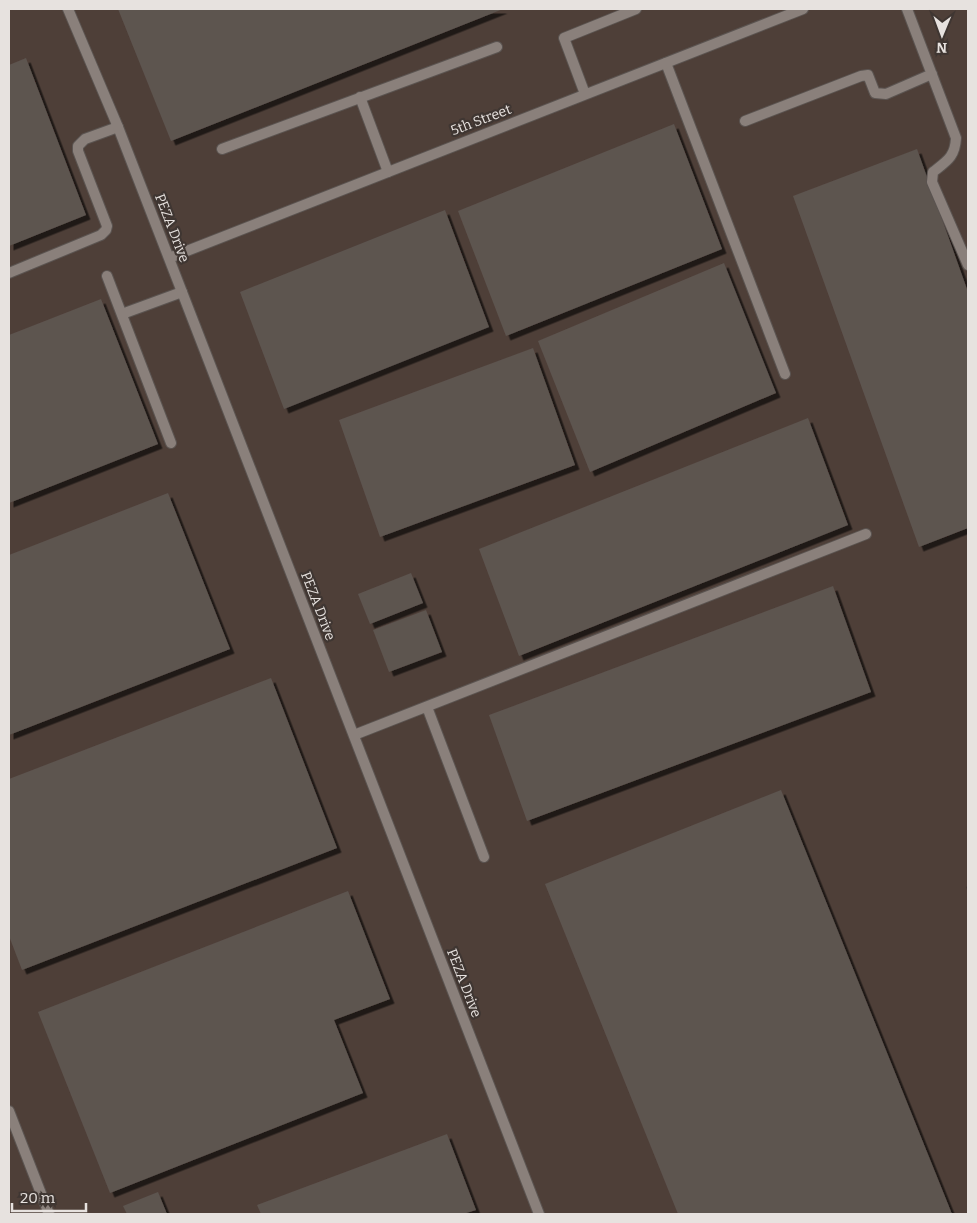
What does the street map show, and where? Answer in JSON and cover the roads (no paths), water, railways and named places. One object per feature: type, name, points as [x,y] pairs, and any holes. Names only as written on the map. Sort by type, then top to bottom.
[{"type":"street","name":"PEZA Drive","points":[[68,9],[118,127],[539,1214]]},
{"type":"street","points":[[585,94],[564,38],[636,9]]},
{"type":"street","name":"5th Street","points":[[169,258],[803,9]]},
{"type":"street","points":[[907,9],[956,138],[956,150],[949,160],[933,172],[932,182],[968,265]]},
{"type":"street","points":[[222,149],[497,46]]},
{"type":"street","points":[[666,63],[785,374]]},
{"type":"street","points":[[745,121],[860,76],[868,75],[875,93],[886,94],[932,74]]},
{"type":"street","points":[[360,97],[388,172]]},
{"type":"street","points":[[9,273],[101,235],[106,230],[107,226],[78,152],[78,146],[85,139],[118,127]]},
{"type":"street","points":[[107,276],[171,443]]},
{"type":"street","points":[[122,314],[182,292]]},
{"type":"street","points":[[354,735],[866,534]]},
{"type":"street","points":[[427,706],[484,857]]},
{"type":"street","points":[[9,1111],[49,1214]]}]
